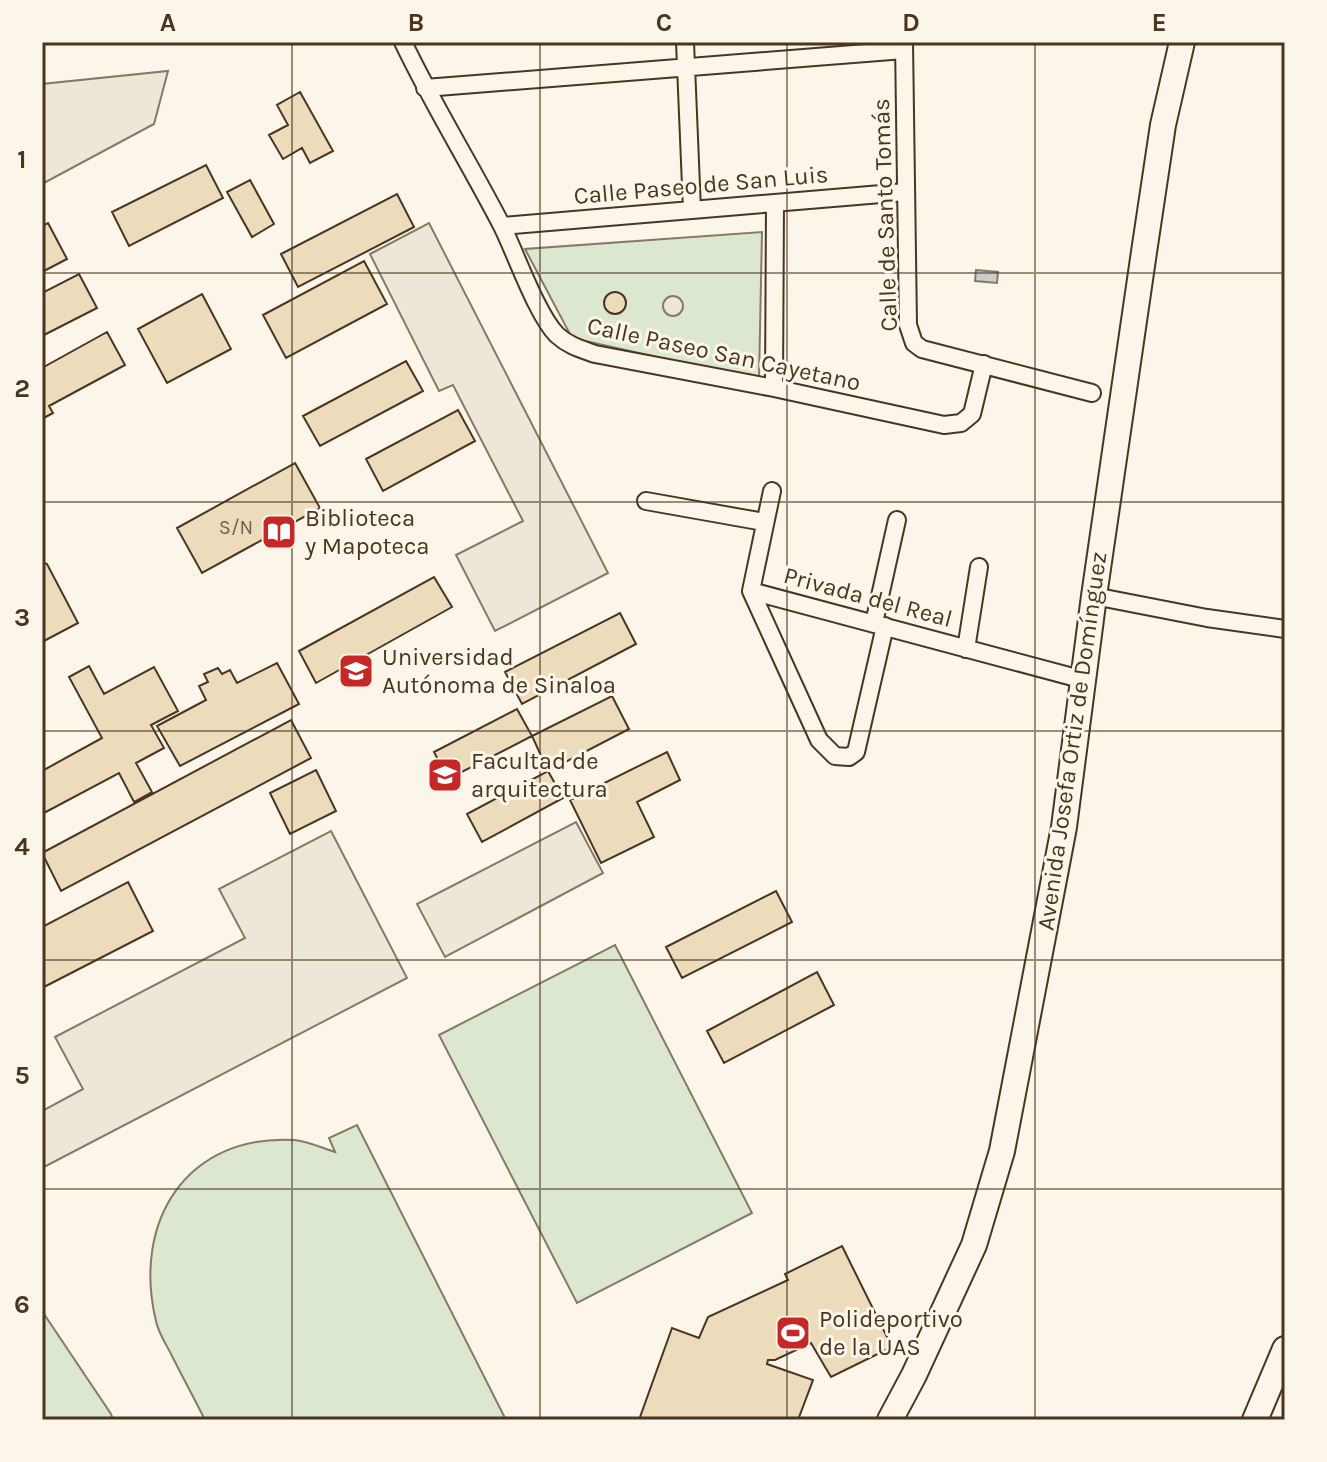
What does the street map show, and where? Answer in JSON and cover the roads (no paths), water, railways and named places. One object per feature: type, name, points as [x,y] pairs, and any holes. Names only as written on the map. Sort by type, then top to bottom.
[{"type":"street","name":"Calle Paseo San Cayetano","points":[[403,42],[425,88],[502,226],[544,316],[556,334],[572,347],[944,425],[961,423],[972,414],[984,364]]},
{"type":"street","points":[[685,42],[692,210]]},
{"type":"street","name":"Avenida Josefa Ortiz de Domínguez","points":[[890,1420],[974,1245],[1002,1151],[1064,827],[1094,596],[1163,125],[1182,42]]},
{"type":"street","points":[[425,88],[904,46]]},
{"type":"street","name":"Calle de Santo Tomás","points":[[904,46],[909,334],[922,349],[1092,393]]},
{"type":"street","name":"Calle Paseo de San Luis","points":[[502,226],[905,192]]},
{"type":"street","points":[[774,388],[775,203]]},
{"type":"street","points":[[751,591],[772,491]]},
{"type":"street","points":[[646,501],[764,522]]},
{"type":"street","points":[[880,624],[897,520]]},
{"type":"street","points":[[966,649],[979,567]]},
{"type":"street","name":"Privada del Real","points":[[751,591],[1084,680]]},
{"type":"street","name":"Privada del Real","points":[[751,591],[819,740],[835,756],[849,757],[856,752],[880,624]]},
{"type":"street","points":[[1094,596],[1207,618],[1285,629]]},
{"type":"street","points":[[1255,1420],[1285,1349]]},
{"type":"place","name":"Biblioteca y Mapoteca","points":[[279,532]]},
{"type":"place","name":"Universidad Autónoma de Sinaloa","points":[[356,671]]},
{"type":"place","name":"Facultad de arquitectura","points":[[445,775]]},
{"type":"place","name":"Polideportivo de la UAS","points":[[793,1333]]}]
